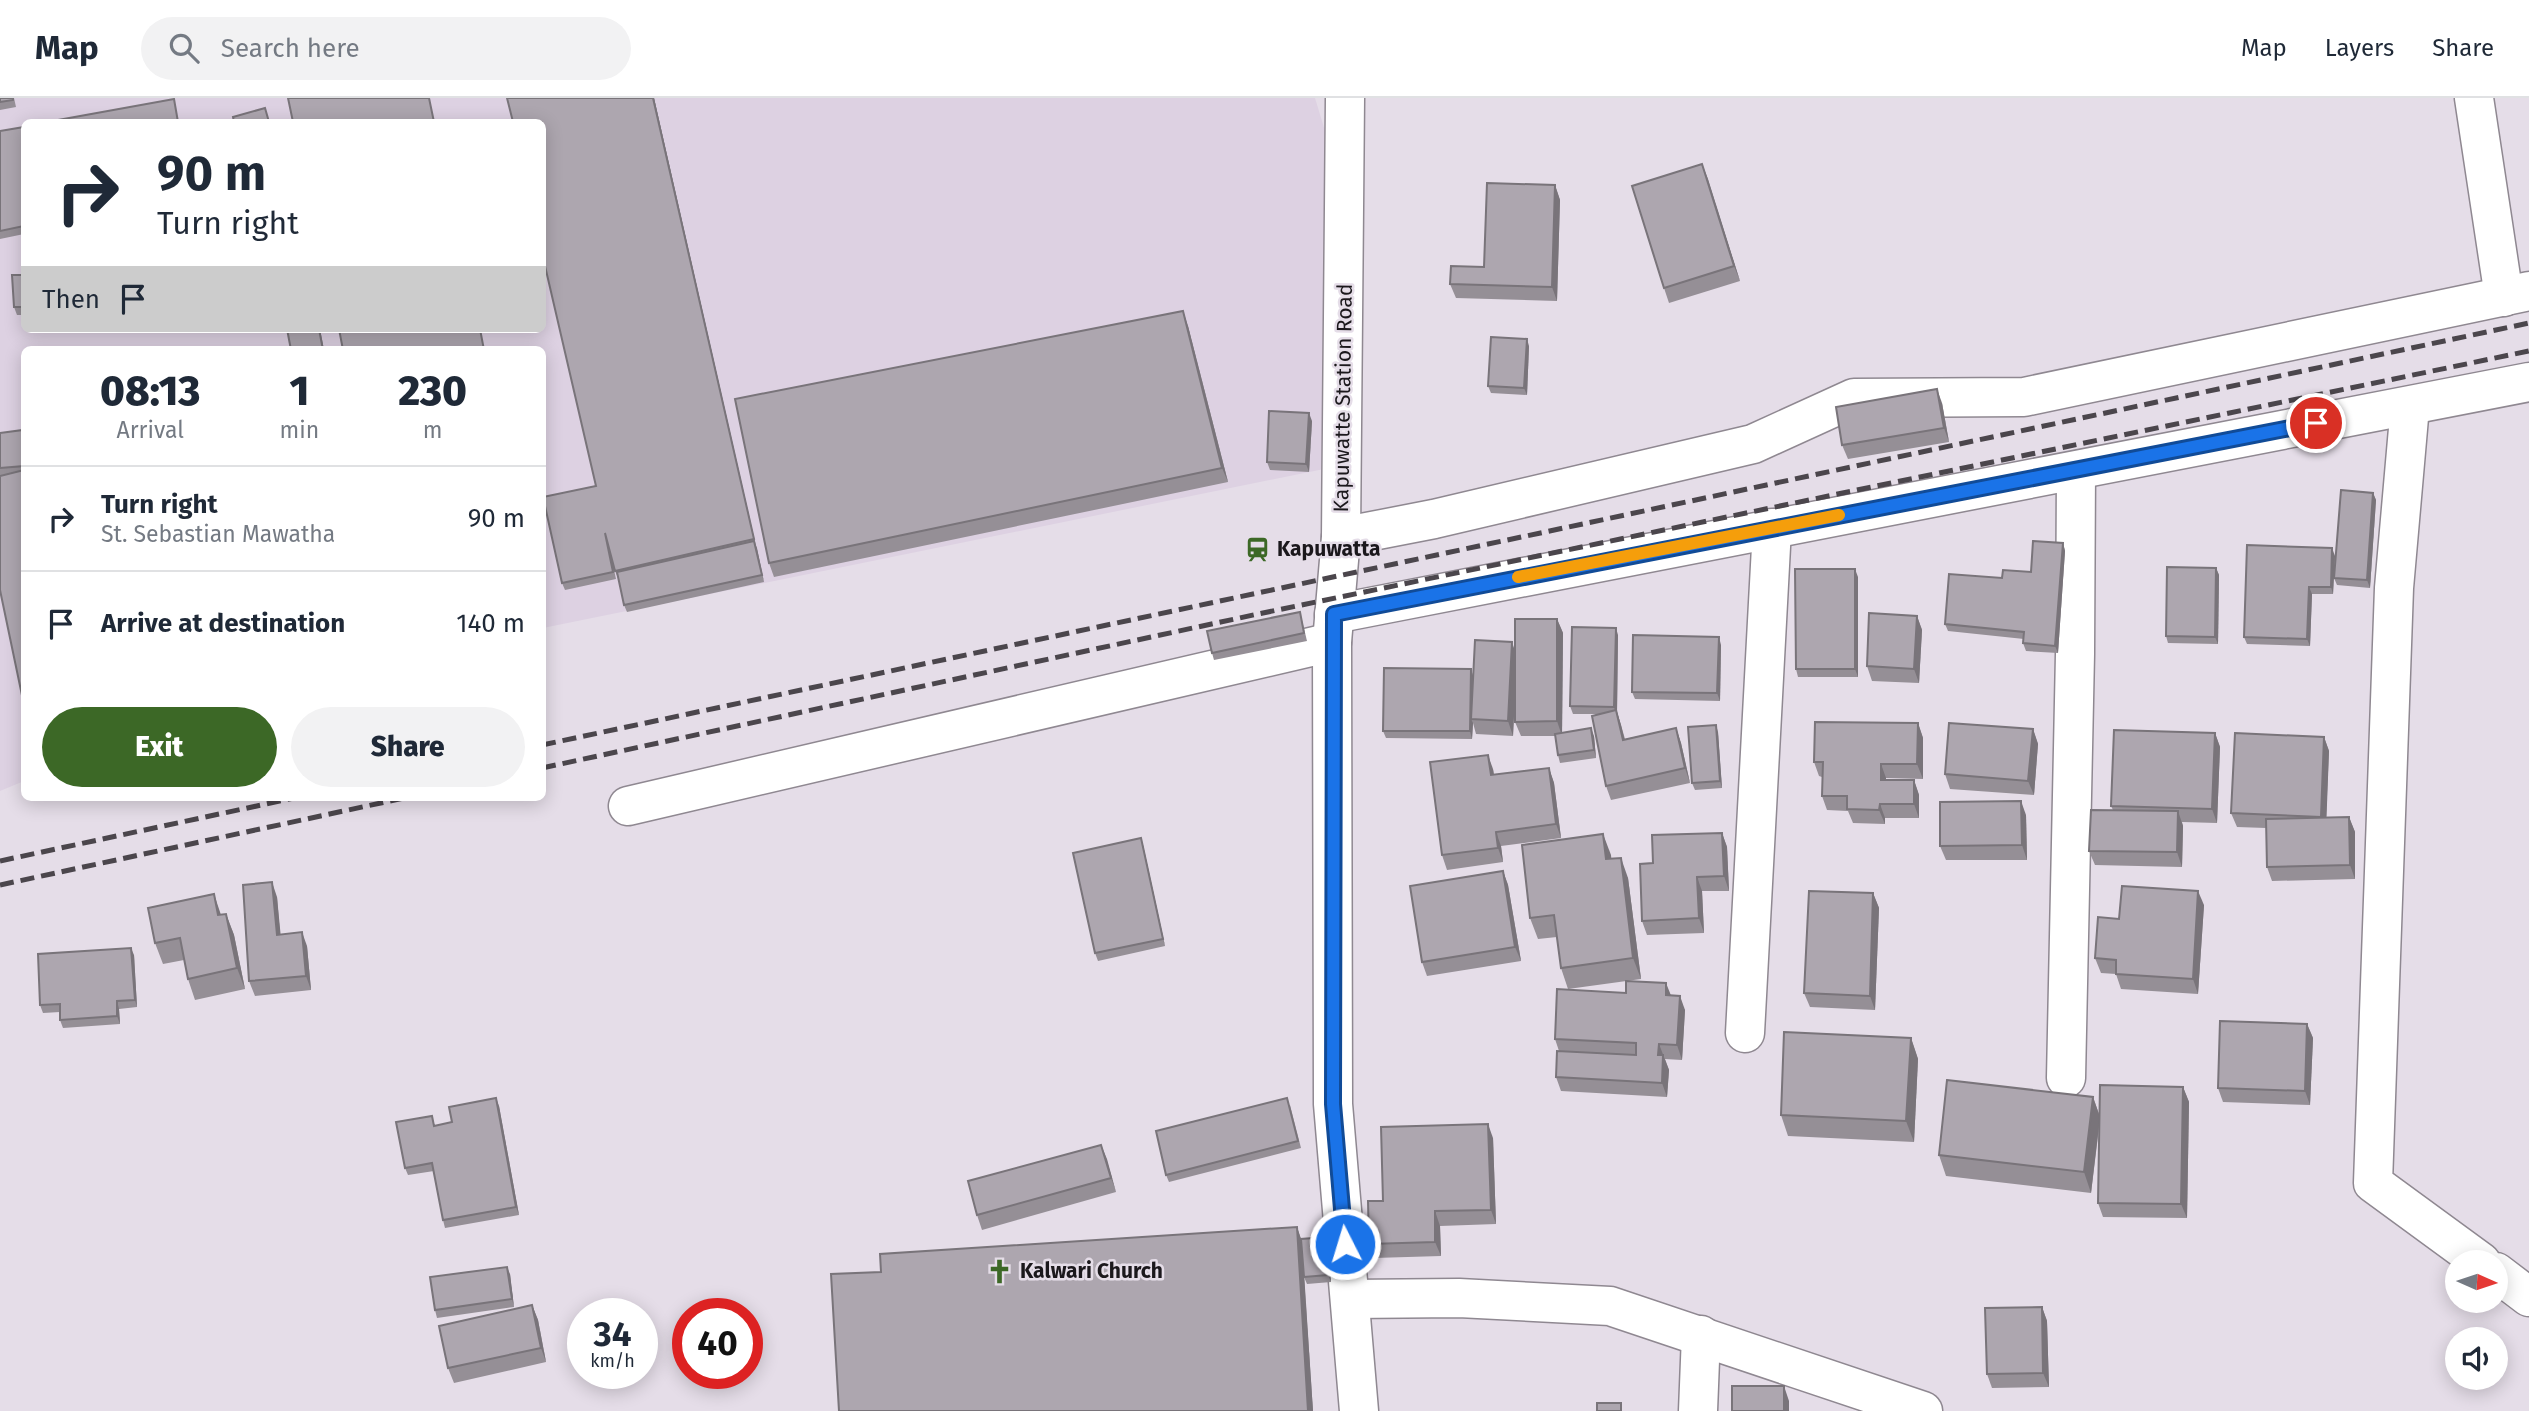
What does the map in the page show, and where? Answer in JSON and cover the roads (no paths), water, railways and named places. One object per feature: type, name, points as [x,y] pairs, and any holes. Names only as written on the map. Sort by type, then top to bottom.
[{"type":"street","name":"Kapuwatte Station Road","points":[[1345,98],[1341,537],[1333,628],[1333,1104],[1359,1411]]},
{"type":"street","points":[[1341,537],[1434,519],[1753,444],[1854,398],[2024,397],[2516,294],[2474,98]]},
{"type":"street","points":[[628,806],[1333,628],[1772,528],[2529,382]]},
{"type":"street","points":[[2410,406],[2394,587],[2373,1183],[2465,1250]]},
{"type":"street","points":[[2066,1077],[2075,668],[2076,471]]},
{"type":"street","points":[[1745,1033],[1772,528]]},
{"type":"street","points":[[2508,1281],[2529,1297]]},
{"type":"street","points":[[1350,1299],[1459,1298],[1610,1306],[1923,1411]]},
{"type":"street","points":[[1698,1411],[1701,1335]]},
{"type":"railway","points":[[546,744],[2529,323]]},
{"type":"railway","points":[[546,767],[1258,614],[2529,351]]},
{"type":"railway","points":[[0,861],[280,801]]},
{"type":"railway","points":[[0,885],[390,801]]},
{"type":"place","name":"Kapuwatta","points":[[1257,549]]},
{"type":"place","name":"Kalwari Church","points":[[1000,1271]]}]
